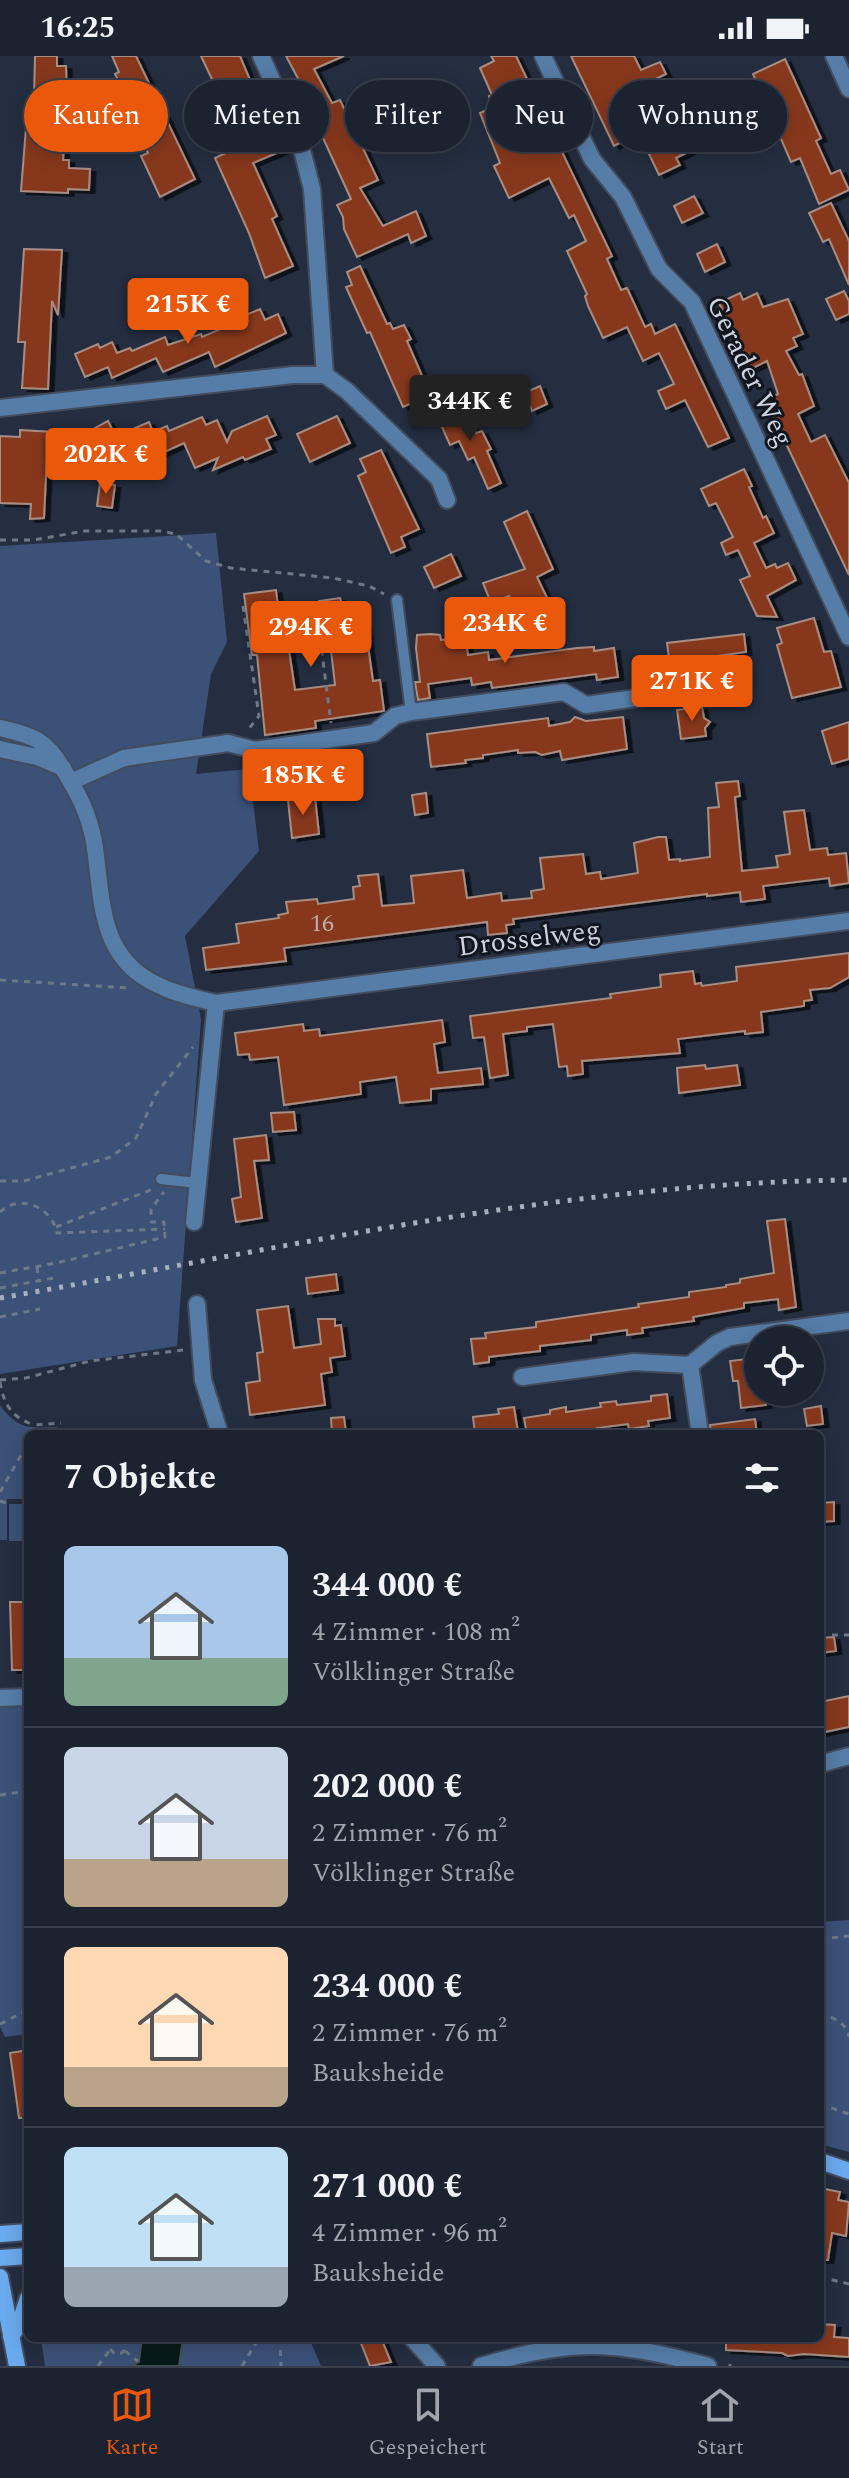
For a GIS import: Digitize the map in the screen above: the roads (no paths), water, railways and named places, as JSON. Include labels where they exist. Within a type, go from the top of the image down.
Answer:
[{"type":"main road","points":[[824,2162],[849,2171]]},
{"type":"main road","points":[[0,2234],[24,2232]]},
{"type":"main road","points":[[0,2258],[24,2256]]},
{"type":"main road","points":[[0,2277],[6,2332],[17,2366]]},
{"type":"main road","points":[[6,2332],[19,2325],[24,2310]]},
{"type":"street","points":[[261,56],[300,142],[312,189],[325,375]]},
{"type":"street","name":"Gerader Weg","points":[[543,56],[592,159],[623,197],[659,269],[692,302],[849,637]]},
{"type":"street","points":[[834,56],[849,89]]},
{"type":"street","points":[[0,408],[293,375],[325,375],[347,391],[439,479],[447,500]]},
{"type":"street","points":[[0,749],[37,757],[68,774],[124,758],[228,743],[255,750],[374,733],[395,716],[411,712],[564,692],[586,705],[728,685]]},
{"type":"street","name":"Drosselweg","points":[[0,728],[27,735],[48,747],[60,759],[68,774],[86,809],[94,842],[98,890],[107,928],[118,951],[139,974],[168,991],[216,1003],[849,921]]},
{"type":"street","points":[[194,1222],[216,1003]]},
{"type":"street","points":[[197,1304],[203,1383],[219,1430]]},
{"type":"street","points":[[522,1377],[634,1362],[690,1365],[717,1343],[730,1337],[849,1321]]},
{"type":"street","points":[[690,1365],[699,1430]]},
{"type":"street","points":[[0,1698],[24,1697]]},
{"type":"street","points":[[824,1763],[849,1756]]},
{"type":"street","points":[[416,2342],[437,2366]]},
{"type":"street","points":[[481,2366],[534,2350],[580,2344],[644,2350],[708,2366]]},
{"type":"lane","points":[[397,600],[411,712]]},
{"type":"lane","points":[[161,1179],[197,1183]]},
{"type":"railway","points":[[0,1298],[316,1240],[528,1206],[742,1184],[849,1180]]}]
